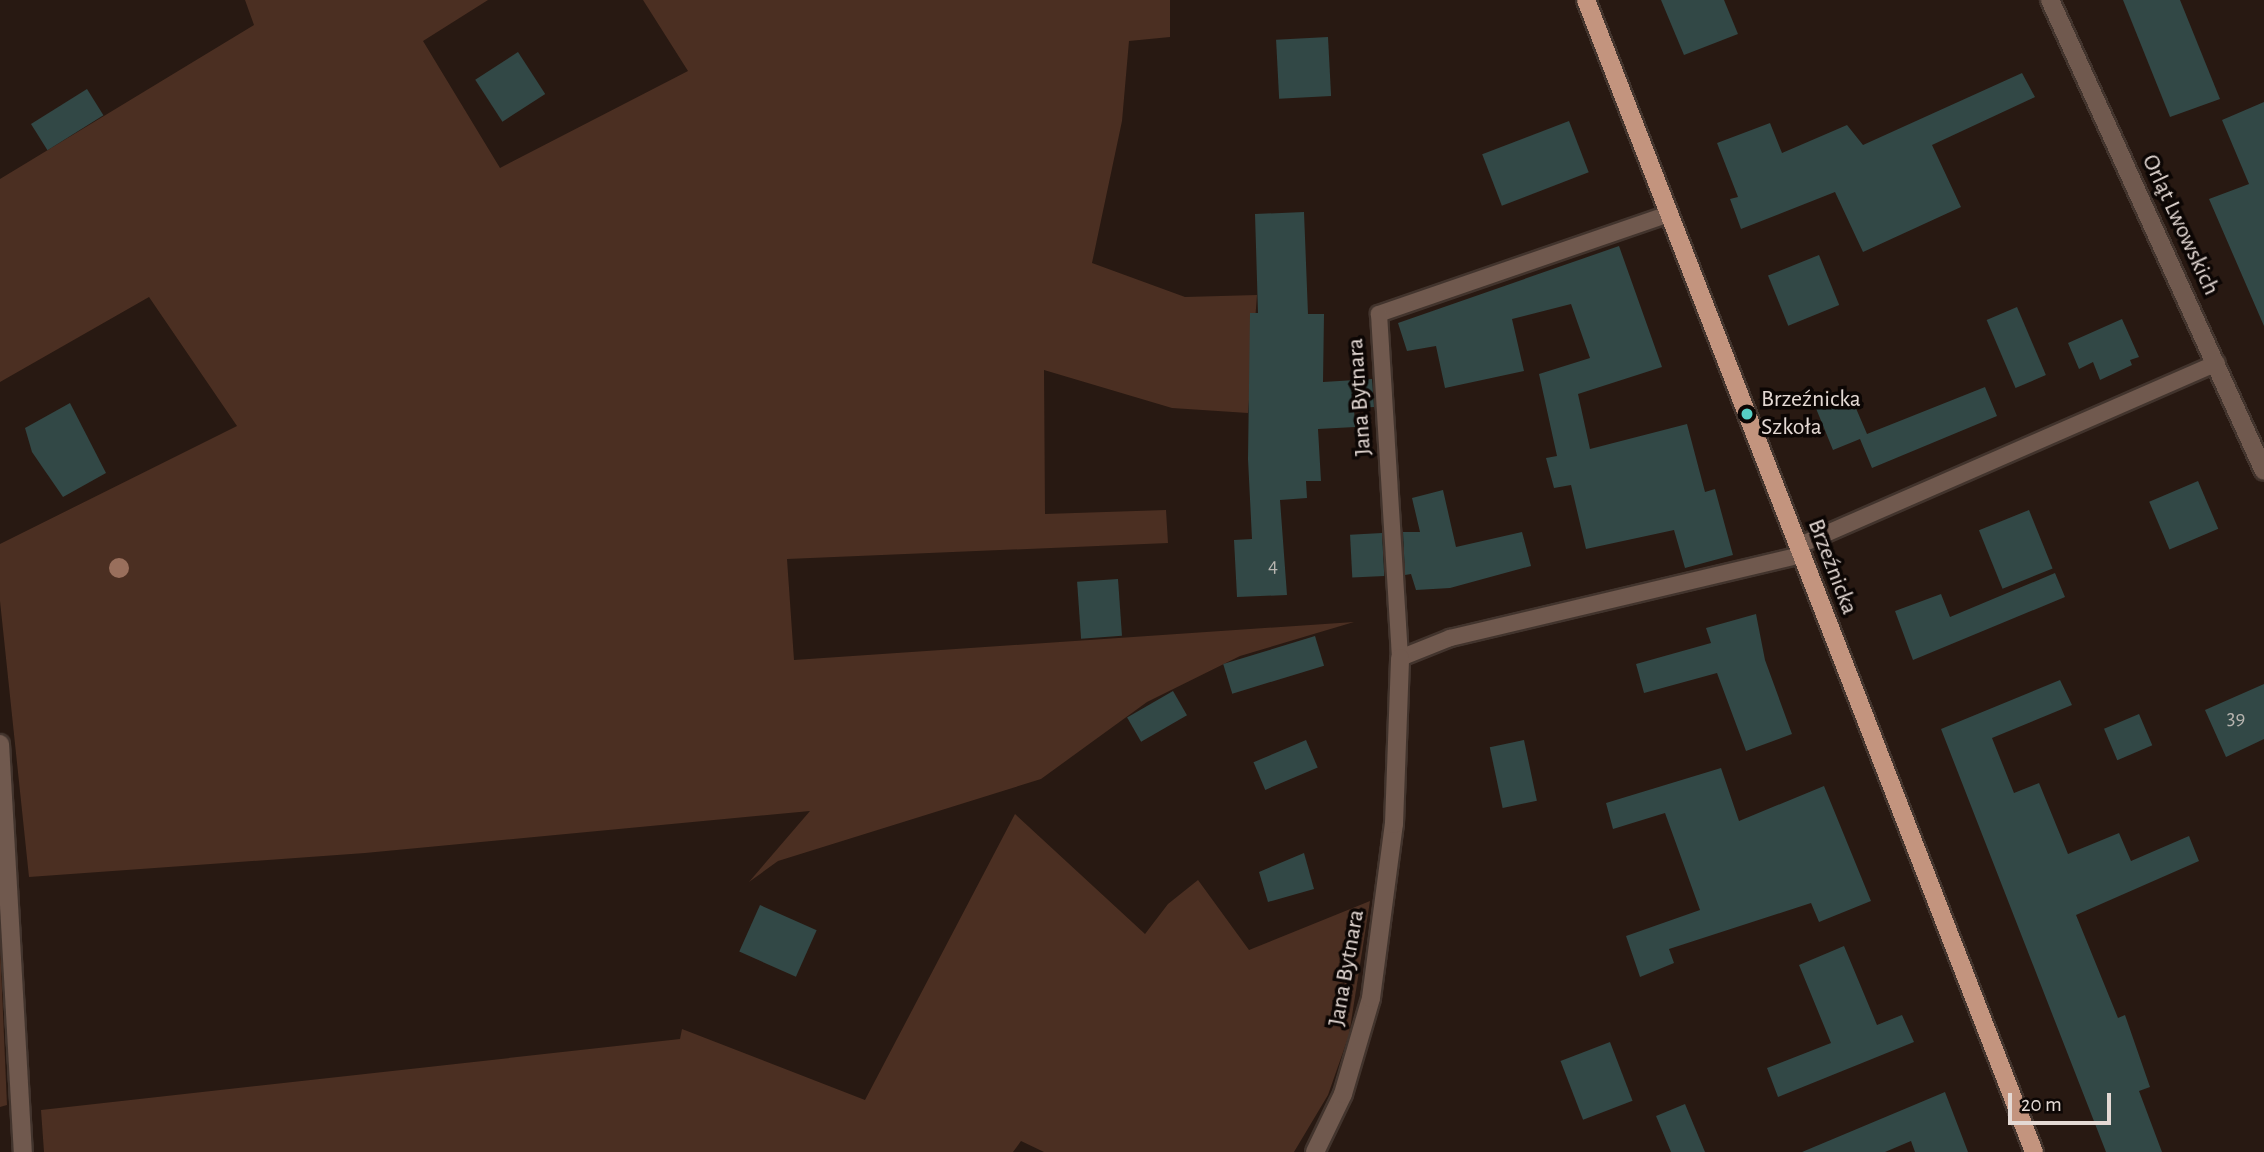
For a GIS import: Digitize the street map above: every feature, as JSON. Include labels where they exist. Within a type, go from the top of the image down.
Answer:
[{"type":"main road","name":"Brzeźnicka","points":[[1586,0],[2034,1152]]},
{"type":"street","name":"Orląt Lwowskich","points":[[2050,0],[2264,471]]},
{"type":"street","name":"Jana Bytnara","points":[[1315,1152],[1343,1094],[1371,998],[1394,824],[1401,658]]},
{"type":"street","points":[[0,744],[23,1152]]},
{"type":"lane","name":"Jana Bytnara","points":[[1401,658],[1379,314],[1670,214]]},
{"type":"lane","points":[[1401,658],[1450,638],[1799,550],[2217,363]]},
{"type":"shaded area","points":[[245,0],[488,0],[423,41],[500,168],[688,71],[643,0],[1170,0],[1170,37],[1129,41],[1122,121],[1092,263],[1185,297],[1257,295],[1248,413],[1172,408],[1044,370],[1045,514],[1166,510],[1168,543],[787,559],[794,660],[1354,622],[1240,656],[1147,702],[1041,779],[778,861],[749,882],[810,811],[365,853],[29,877],[0,601],[0,544],[237,426],[149,297],[0,382],[0,179],[254,25]]},
{"type":"shaded area","points":[[1015,814],[1145,934],[1168,904],[1198,880],[1249,950],[1370,901],[1349,1035],[1328,1095],[1294,1152],[1044,1152],[1021,1141],[1013,1152],[44,1152],[41,1110],[680,1039],[682,1029],[865,1100]]},
{"type":"shaded area","points":[[0,944],[7,1105],[0,1107]]},
{"type":"building","points":[[1661,0],[1724,0],[1738,34],[1684,55]]},
{"type":"building","points":[[2123,0],[2180,0],[2220,99],[2170,117]]},
{"type":"building","points":[[1328,37],[1331,96],[1279,99],[1276,40]]},
{"type":"building","points":[[518,52],[545,94],[502,122],[475,80]]},
{"type":"building","points":[[2022,73],[2035,97],[1932,145],[1961,207],[1863,252],[1835,192],[1741,229],[1730,199],[1738,197],[1717,143],[1770,123],[1782,153],[1847,125],[1863,145]]},
{"type":"building","points":[[87,89],[103,115],[47,150],[31,124]]},
{"type":"building","points":[[2264,102],[2264,326],[2209,199],[2249,184],[2222,120]]},
{"type":"building","points":[[1569,121],[1589,172],[1502,206],[1482,154]]},
{"type":"building","points":[[1304,212],[1308,314],[1324,314],[1323,382],[1372,379],[1374,407],[1354,408],[1355,427],[1318,429],[1321,481],[1306,481],[1307,498],[1280,500],[1287,595],[1237,597],[1234,540],[1252,539],[1248,459],[1250,313],[1258,313],[1255,214]]},
{"type":"building","points":[[1619,246],[1662,367],[1578,394],[1590,449],[1687,424],[1705,492],[1715,489],[1733,555],[1685,568],[1674,530],[1586,549],[1571,485],[1554,488],[1546,458],[1557,456],[1539,374],[1590,358],[1571,304],[1512,319],[1524,371],[1445,388],[1436,346],[1407,351],[1398,323]]},
{"type":"building","points":[[1819,255],[1839,305],[1788,326],[1768,276]]},
{"type":"building","points":[[2017,307],[2046,375],[2016,388],[1987,320]]},
{"type":"building","points":[[2122,319],[2139,357],[2130,360],[2132,365],[2100,380],[2093,362],[2079,369],[2068,343]]},
{"type":"building","points":[[1985,387],[1997,416],[1872,468],[1860,439],[1833,450],[1815,406],[1849,392],[1867,434]]},
{"type":"building","points":[[70,403],[106,473],[63,497],[32,452],[25,428]]},
{"type":"building","points":[[2198,481],[2218,529],[2170,550],[2149,502]]},
{"type":"building","points":[[1443,490],[1456,547],[1522,532],[1531,566],[1450,588],[1416,590],[1411,574],[1405,575],[1403,532],[1420,532],[1412,498]]},
{"type":"building","points":[[2029,510],[2053,568],[2003,589],[1979,530]]},
{"type":"building","points":[[1382,533],[1384,576],[1352,578],[1350,535]]},
{"type":"building","points":[[2055,573],[2065,597],[1913,660],[1895,611],[1941,594],[1950,617]]},
{"type":"building","points":[[1118,579],[1122,636],[1081,639],[1077,582]]},
{"type":"building","points":[[1756,614],[1765,660],[1792,734],[1746,751],[1717,673],[1644,693],[1636,664],[1711,643],[1706,628]]},
{"type":"building","points":[[1315,636],[1324,666],[1232,694],[1223,664]]},
{"type":"building","points":[[2060,680],[2072,705],[1992,738],[2014,793],[2039,783],[2068,854],[2119,833],[2131,861],[2189,836],[2199,861],[2076,915],[2118,1018],[2125,1015],[2150,1087],[2139,1091],[2162,1152],[2106,1152],[1941,729]]},
{"type":"building","points":[[2264,684],[2264,739],[2226,757],[2205,710]]},
{"type":"building","points":[[1173,691],[1187,715],[1141,742],[1127,718]]},
{"type":"building","points":[[2139,714],[2152,745],[2117,760],[2104,729]]},
{"type":"building","points":[[1306,740],[1318,768],[1265,790],[1254,762]]},
{"type":"building","points":[[1524,740],[1537,801],[1503,808],[1490,747]]},
{"type":"building","points":[[1721,768],[1739,821],[1824,786],[1871,901],[1819,922],[1811,903],[1669,949],[1674,963],[1640,977],[1626,936],[1700,910],[1665,813],[1613,829],[1606,803]]},
{"type":"building","points":[[1304,853],[1314,889],[1268,902],[1259,872]]},
{"type":"building","points":[[760,905],[817,930],[796,977],[739,952]]},
{"type":"building","points":[[1844,946],[1877,1025],[1902,1015],[1914,1042],[1778,1097],[1767,1068],[1831,1043],[1799,965]]},
{"type":"building","points":[[1610,1042],[1633,1101],[1583,1120],[1561,1061]]},
{"type":"building","points":[[1945,1092],[1968,1152],[1915,1152],[1911,1141],[1885,1152],[1802,1152]]},
{"type":"building","points":[[1685,1104],[1705,1152],[1671,1152],[1656,1116]]},
{"type":"place","name":"Brzeźnicka Szkoła","points":[[1747,414]]}]
